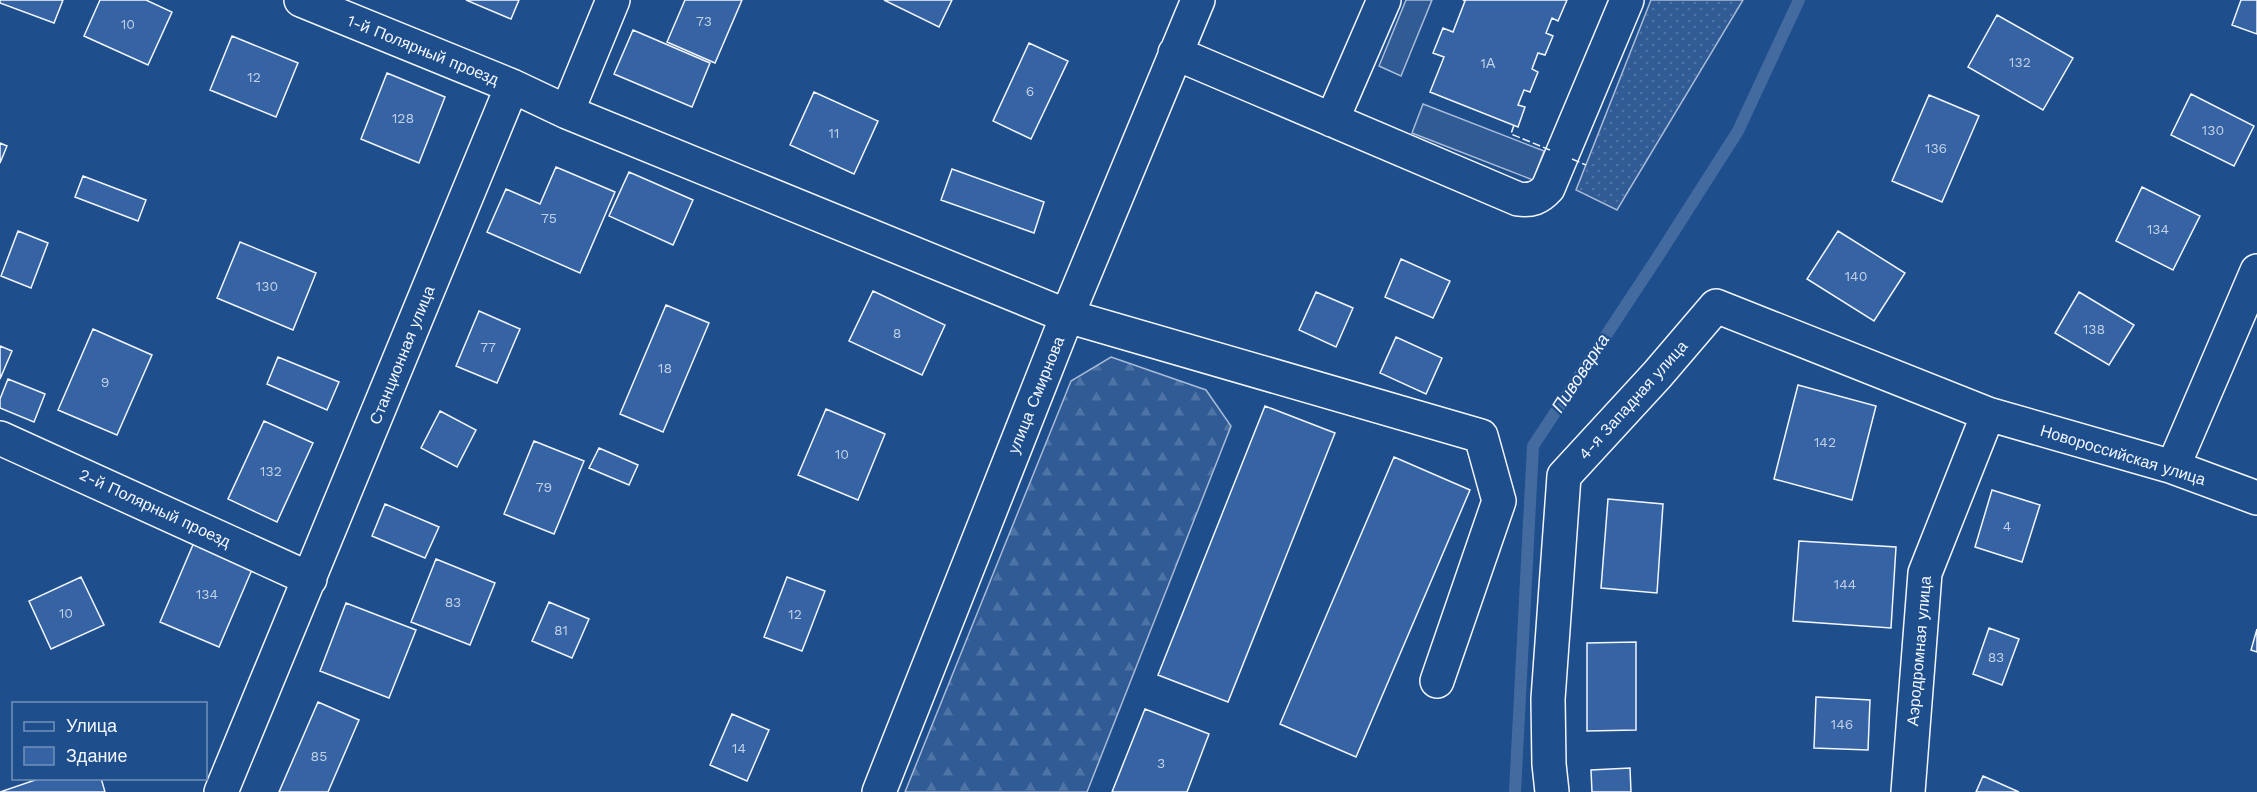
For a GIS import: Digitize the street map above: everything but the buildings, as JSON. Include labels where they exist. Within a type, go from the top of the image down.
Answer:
[{"type":"street","name":"1-й Полярный проезд","points":[[301,0],[512,86]]},
{"type":"street","points":[[567,112],[613,0]]},
{"type":"street","name":"улица Смирнова","points":[[879,792],[1068,316],[1198,0]]},
{"type":"street","points":[[1332,120],[1384,0]]},
{"type":"street","points":[[1175,53],[1518,200],[1534,199],[1548,188],[1627,0]]},
{"type":"street","points":[[512,86],[567,112],[1068,316],[1481,436],[1499,501],[1437,681]]},
{"type":"street","name":"Станционная улица","points":[[221,792],[512,86]]},
{"type":"street","points":[[2173,467],[2257,271]]},
{"type":"street","name":"4-я Западная улица","points":[[1552,792],[1548,699],[1564,476],[1657,375],[1716,306],[1988,414]]},
{"type":"street","name":"Новороссийская улица","points":[[1988,414],[2173,467],[2257,498]]},
{"type":"street","name":"Аэродромная улица","points":[[1908,792],[1925,573],[1988,414]]},
{"type":"street","name":"2-й Полярный проезд","points":[[0,438],[310,579]]},
{"type":"green space","points":[[1651,0],[1743,0],[1617,210],[1576,190]]},
{"type":"green space","points":[[1111,357],[1206,390],[1231,426],[1087,792],[905,792],[1071,381]]},
{"type":"shaded area","points":[[1406,0],[1432,0],[1401,76],[1379,66]]},
{"type":"shaded area","points":[[1423,104],[1544,151],[1533,180],[1412,133]]},
{"type":"waterway","name":"Пивоварка","points":[[1515,792],[1533,446],[1738,131],[1799,0]]},
{"type":"fence","points":[[1514,125],[1511,134],[1550,150]]},
{"type":"fence","points":[[1572,159],[1586,165]]}]
